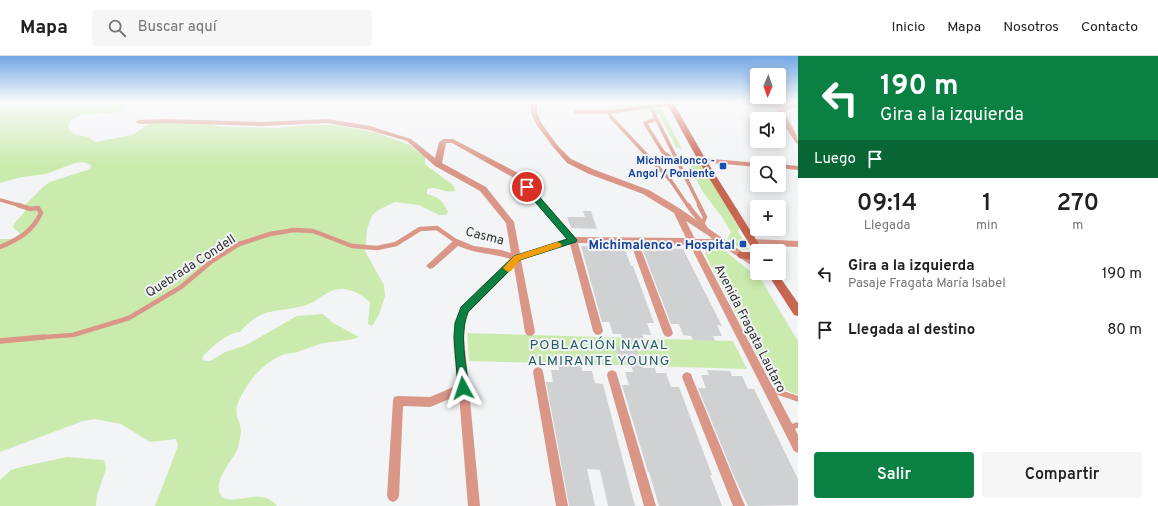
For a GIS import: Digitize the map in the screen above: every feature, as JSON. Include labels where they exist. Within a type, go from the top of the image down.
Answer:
[{"type":"main road","points":[[681,123],[702,160],[753,242]]},
{"type":"main road","points":[[742,256],[750,256]]},
{"type":"main road","points":[[777,280],[798,312]]},
{"type":"street","points":[[229,123],[283,123]]},
{"type":"street","points":[[344,123],[397,135],[409,140],[438,164],[482,189],[510,222],[530,332]]},
{"type":"street","points":[[539,123],[556,147],[570,161],[592,172],[646,192],[675,209],[750,261]]},
{"type":"street","points":[[786,123],[798,142]]},
{"type":"street","points":[[438,164],[441,143],[448,140],[458,142],[518,176],[573,240],[598,331]]},
{"type":"street","points":[[702,160],[750,163]]},
{"type":"street","points":[[786,167],[798,168]]},
{"type":"street","name":"Avenida Fragata Lautaro","points":[[675,209],[767,388],[793,427],[798,447]]},
{"type":"street","name":"Avenida Fragata Lautaro","points":[[474,506],[459,337],[460,323],[465,310],[517,258],[573,240],[722,242]]},
{"type":"street","points":[[634,241],[668,332]]},
{"type":"street","name":"Casma","points":[[430,266],[457,242],[473,248],[501,253],[517,258]]},
{"type":"street","points":[[753,242],[798,244]]},
{"type":"street","points":[[538,372],[562,506]]},
{"type":"street","points":[[612,375],[650,506]]},
{"type":"street","points":[[687,377],[740,506]]},
{"type":"street","points":[[393,496],[398,401],[430,402],[463,388]]},
{"type":"lane","points":[[617,123],[671,181],[695,216],[703,222],[707,231]]},
{"type":"lane","points":[[645,123],[666,156],[672,162],[679,164]]},
{"type":"lane","points":[[658,123],[705,217],[703,222]]},
{"type":"lane","points":[[0,200],[30,209],[38,208],[41,213],[35,227],[23,238],[0,247]]},
{"type":"lane","name":"Quebrada Condell","points":[[0,342],[73,336],[129,318],[181,286],[212,261],[239,244],[270,234],[294,230],[313,231],[352,246],[377,248],[396,244],[420,229],[437,228],[457,242]]},
{"type":"lane","points":[[767,388],[798,399]]},
{"type":"green space","points":[[0,123],[70,123],[68,128],[73,133],[88,137],[96,142],[132,135],[150,123],[199,123],[225,127],[278,128],[308,125],[337,125],[377,133],[410,145],[425,157],[425,164],[454,186],[455,191],[451,192],[434,188],[427,189],[427,194],[438,198],[442,202],[448,212],[446,215],[439,215],[419,205],[395,202],[378,210],[372,216],[367,229],[365,251],[384,285],[385,296],[379,315],[372,326],[368,324],[370,302],[352,291],[336,289],[309,304],[265,313],[257,317],[248,323],[240,332],[225,338],[204,355],[202,359],[205,361],[210,361],[225,352],[246,345],[297,316],[323,314],[333,323],[359,337],[350,340],[320,344],[298,352],[277,357],[263,367],[241,395],[236,411],[241,428],[239,444],[220,479],[219,491],[222,497],[228,499],[264,497],[271,500],[277,506],[155,506],[178,446],[176,439],[150,442],[121,424],[95,419],[83,421],[0,452],[0,239],[17,239],[20,233],[13,228],[14,225],[25,211],[25,205],[43,187],[50,182],[90,169],[91,165],[83,162],[75,163],[46,174],[22,177],[0,183]]},
{"type":"green space","points":[[664,123],[669,123],[682,149],[676,147]]},
{"type":"green space","points":[[687,158],[693,158],[702,164],[739,228],[738,232],[749,249],[742,250],[727,239],[731,232],[722,217],[702,191]]},
{"type":"green space","points":[[711,247],[724,250],[750,271],[750,280],[762,281],[798,341],[798,395],[775,386],[771,382],[706,256],[705,250]]},
{"type":"green space","points":[[467,333],[733,341],[747,369],[469,361]]},
{"type":"green space","points":[[67,457],[104,460],[106,469],[97,495],[96,506],[0,506],[0,480],[11,470]]},
{"type":"building","points":[[583,211],[591,211],[597,229],[571,228],[567,217],[585,217]]},
{"type":"building","points":[[581,246],[624,247],[631,266],[633,266],[654,323],[647,323],[651,335],[642,334],[644,339],[633,339],[643,368],[655,368],[656,373],[666,373],[671,387],[679,387],[722,506],[659,506],[622,385],[629,385],[625,372],[633,372],[629,357],[619,357],[616,347],[625,347],[621,334],[613,334],[609,322],[602,322]]},
{"type":"building","points":[[642,248],[683,249],[722,326],[717,325],[722,336],[713,336],[715,341],[693,340],[691,336],[683,335],[679,324],[671,324]]},
{"type":"building","points":[[558,365],[581,366],[582,371],[592,371],[595,383],[603,384],[635,506],[608,506],[600,470],[587,469],[595,506],[569,506],[546,382],[553,382],[551,370],[559,370]]},
{"type":"building","points":[[707,370],[730,371],[732,376],[742,376],[748,389],[754,389],[798,479],[798,505],[748,506],[698,388],[706,388],[701,375],[709,375]]},
{"type":"slow traffic","points":[[508,268],[517,258],[557,245]]},
{"type":"place","name":"Michimalonco - Angol / Poniente","points":[[723,166]]},
{"type":"place","name":"Michimalenco - Hospital","points":[[743,244]]},
{"type":"district","name":"POBLACIÓN NAVAL ALMIRANTE YOUNG","points":[[599,352]]},
{"type":"route","points":[[463,388],[459,337],[460,323],[465,310],[517,258],[573,240],[527,187]]}]
